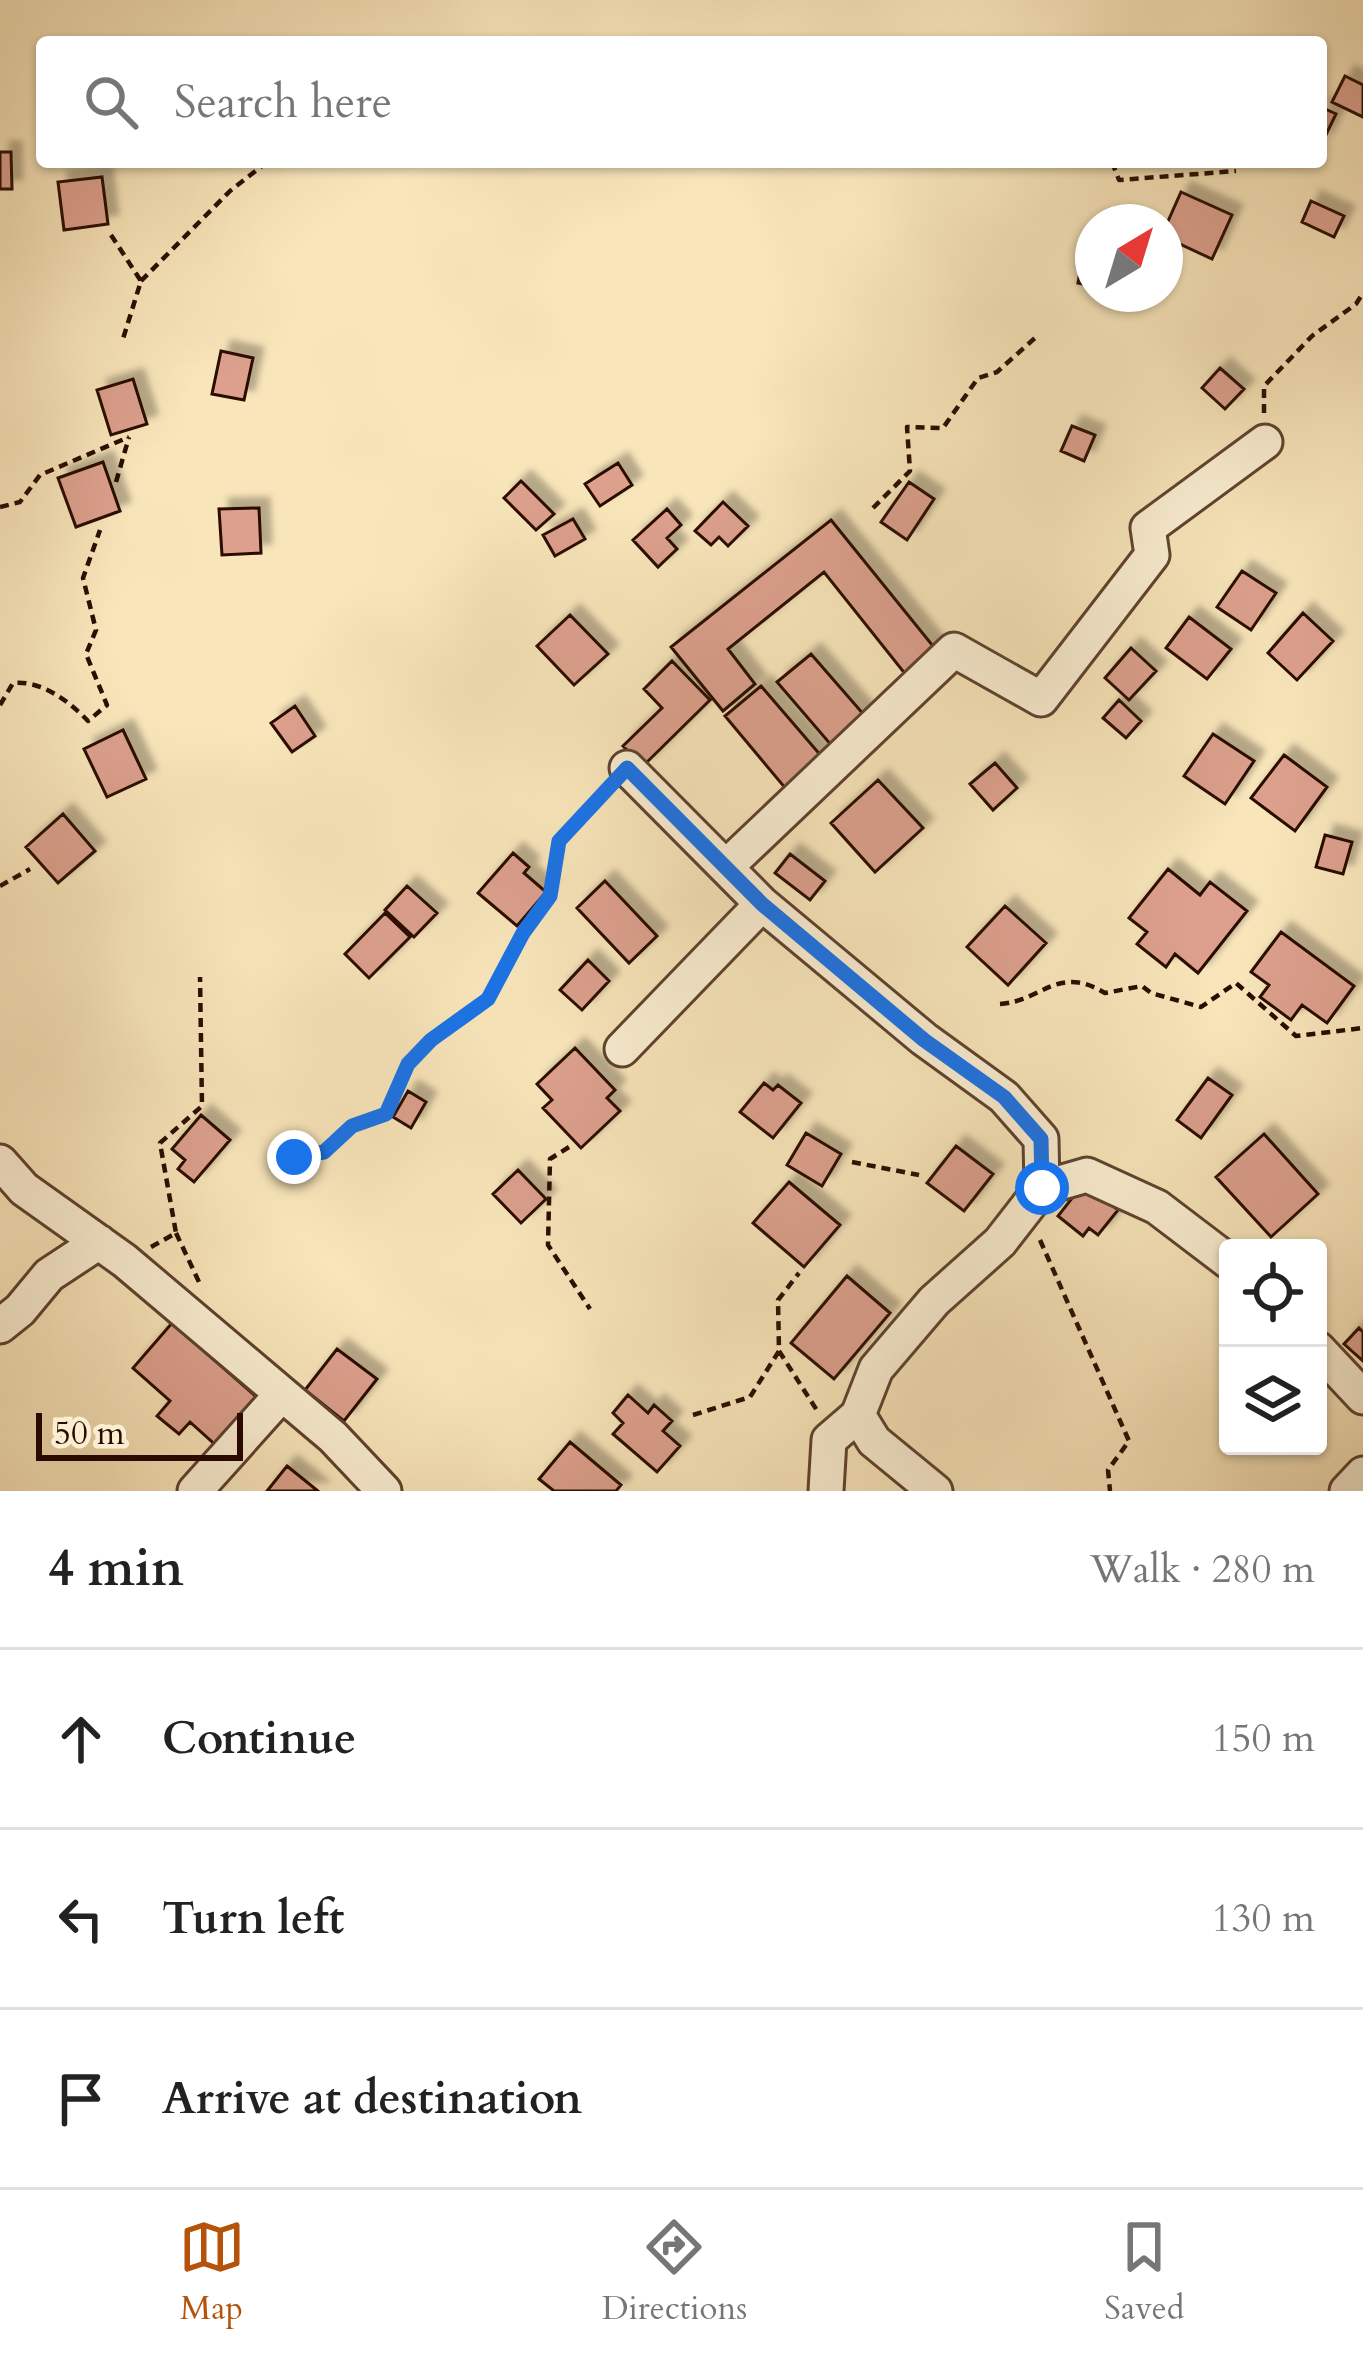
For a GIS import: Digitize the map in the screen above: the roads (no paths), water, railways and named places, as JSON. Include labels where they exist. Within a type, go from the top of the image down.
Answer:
[{"type":"street","points":[[726,867],[954,650],[1041,699],[1152,555],[1148,528],[1265,442]]},
{"type":"street","points":[[627,768],[762,904],[924,1040],[1004,1097],[1041,1139],[1042,1188]]},
{"type":"street","points":[[622,1049],[762,904]]},
{"type":"street","points":[[0,1162],[24,1189],[112,1252],[333,1437],[384,1491]]},
{"type":"street","points":[[826,1491],[829,1439],[858,1415],[875,1369],[934,1301],[1000,1242],[1042,1188],[1088,1175],[1157,1207],[1219,1252]]},
{"type":"street","points":[[0,1326],[49,1274],[112,1252]]},
{"type":"street","points":[[1327,1358],[1363,1397]]},
{"type":"street","points":[[195,1491],[281,1394]]},
{"type":"street","points":[[858,1415],[874,1441],[935,1491]]},
{"type":"street","points":[[1347,1491],[1363,1474]]}]
